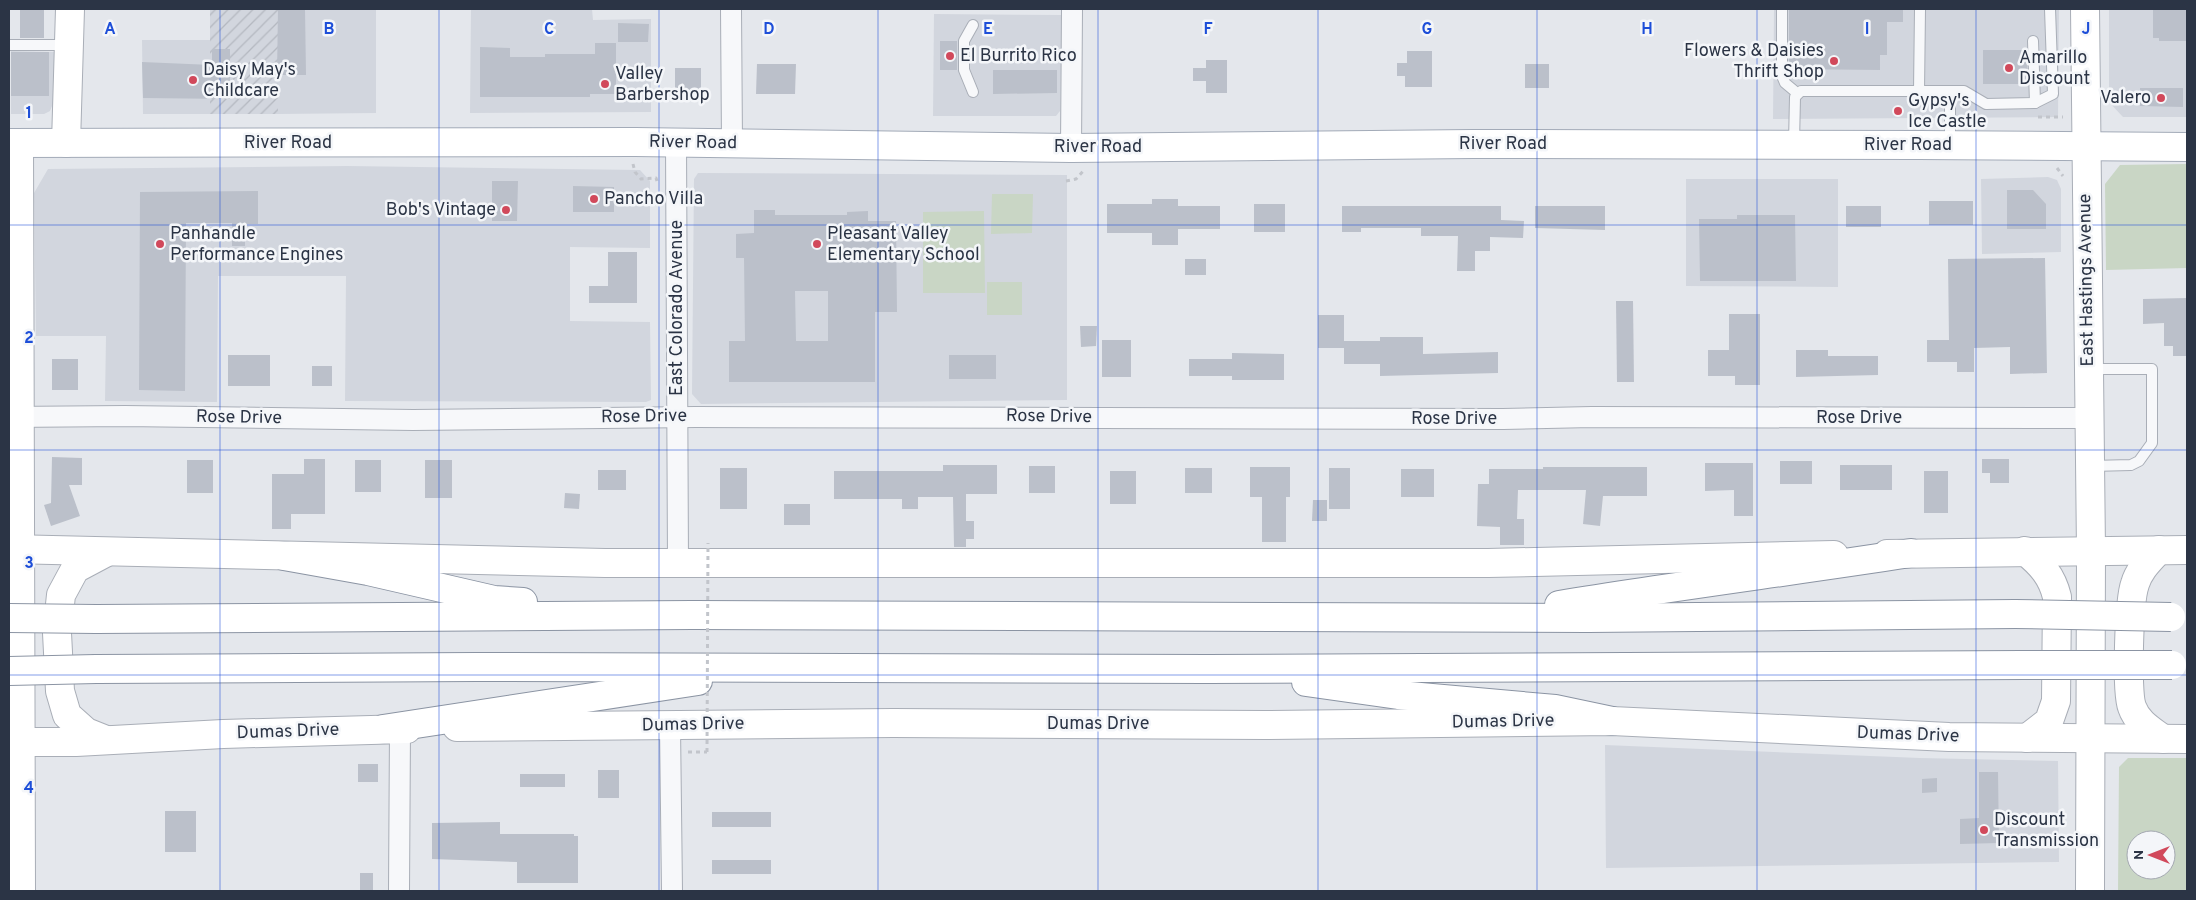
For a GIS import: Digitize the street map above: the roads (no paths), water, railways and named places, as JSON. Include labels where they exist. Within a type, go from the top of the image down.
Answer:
[{"type":"main road","points":[[66,142],[70,9]]},
{"type":"main road","name":"East Hastings Avenue","points":[[2085,9],[2085,147],[2091,551],[2090,891]]},
{"type":"main road","points":[[14,143],[15,742],[21,891]]},
{"type":"main road","name":"River Road","points":[[14,143],[732,143],[1071,148],[1473,144],[2187,147]]},
{"type":"main road","points":[[14,550],[605,564],[678,563],[708,553],[1488,563],[1911,553],[2187,550]]},
{"type":"main road","points":[[2158,550],[2140,571],[2131,598],[2129,687],[2131,705],[2137,717],[2175,739]]},
{"type":"main road","points":[[2025,551],[2046,571],[2054,584],[2057,597],[2056,701],[2049,721],[2027,738]]},
{"type":"main road","points":[[106,740],[86,732],[67,715],[60,691],[57,633],[60,595],[75,568],[108,552]]},
{"type":"main road","points":[[1479,617],[1747,575],[1795,571],[1911,553]]},
{"type":"main road","points":[[284,556],[368,571],[494,600],[692,615]]},
{"type":"main road","points":[[9,618],[692,615],[1588,618],[2014,614],[2179,617]]},
{"type":"main road","points":[[9,671],[96,669],[1208,669],[2180,664]]},
{"type":"main road","points":[[392,729],[776,668]]},
{"type":"main road","points":[[1208,669],[1398,695],[1555,709],[1612,721]]},
{"type":"main road","name":"Dumas Drive","points":[[15,742],[518,725],[670,726],[893,722],[1264,725],[1612,721],[1949,737],[2175,739]]},
{"type":"street","points":[[731,9],[732,143]]},
{"type":"street","points":[[1071,148],[1072,9]]},
{"type":"street","name":"East Colorado Avenue","points":[[676,143],[678,563]]},
{"type":"street","name":"Rose Drive","points":[[14,417],[125,416],[403,420],[677,418],[2090,418]]},
{"type":"street","points":[[670,726],[672,891]]},
{"type":"street","points":[[392,729],[400,891]]},
{"type":"lane","points":[[1782,9],[1782,76],[1785,83],[1797,93]]},
{"type":"lane","points":[[1919,91],[1920,9]]},
{"type":"lane","points":[[1794,144],[1795,97],[1801,90],[1964,90],[1986,104],[2035,103],[2053,94],[2050,9]]},
{"type":"lane","points":[[973,25],[964,37],[964,66],[973,92]]},
{"type":"lane","points":[[2033,41],[2035,103]]},
{"type":"lane","points":[[9,45],[70,45]]},
{"type":"lane","points":[[1950,91],[1950,145]]},
{"type":"lane","points":[[2089,369],[2152,369],[2152,443],[2140,460],[2131,465],[2090,466]]},
{"type":"place","name":"El Burrito Rico","points":[[950,56]]},
{"type":"place","name":"Flowers & Daisies Thrift Shop","points":[[1834,61]]},
{"type":"place","name":"Amarillo Discount","points":[[2009,68]]},
{"type":"place","name":"Daisy May's Childcare","points":[[193,80]]},
{"type":"place","name":"Valley Barbershop","points":[[605,84]]},
{"type":"place","name":"Valero","points":[[2161,98]]},
{"type":"place","name":"Gypsy's Ice Castle","points":[[1898,111]]},
{"type":"place","name":"Pancho Villa","points":[[594,199]]},
{"type":"place","name":"Bob's Vintage","points":[[506,210]]},
{"type":"place","name":"Panhandle Performance Engines","points":[[160,244]]},
{"type":"place","name":"Pleasant Valley Elementary School","points":[[817,244]]},
{"type":"place","name":"Discount Transmission","points":[[1984,830]]}]
